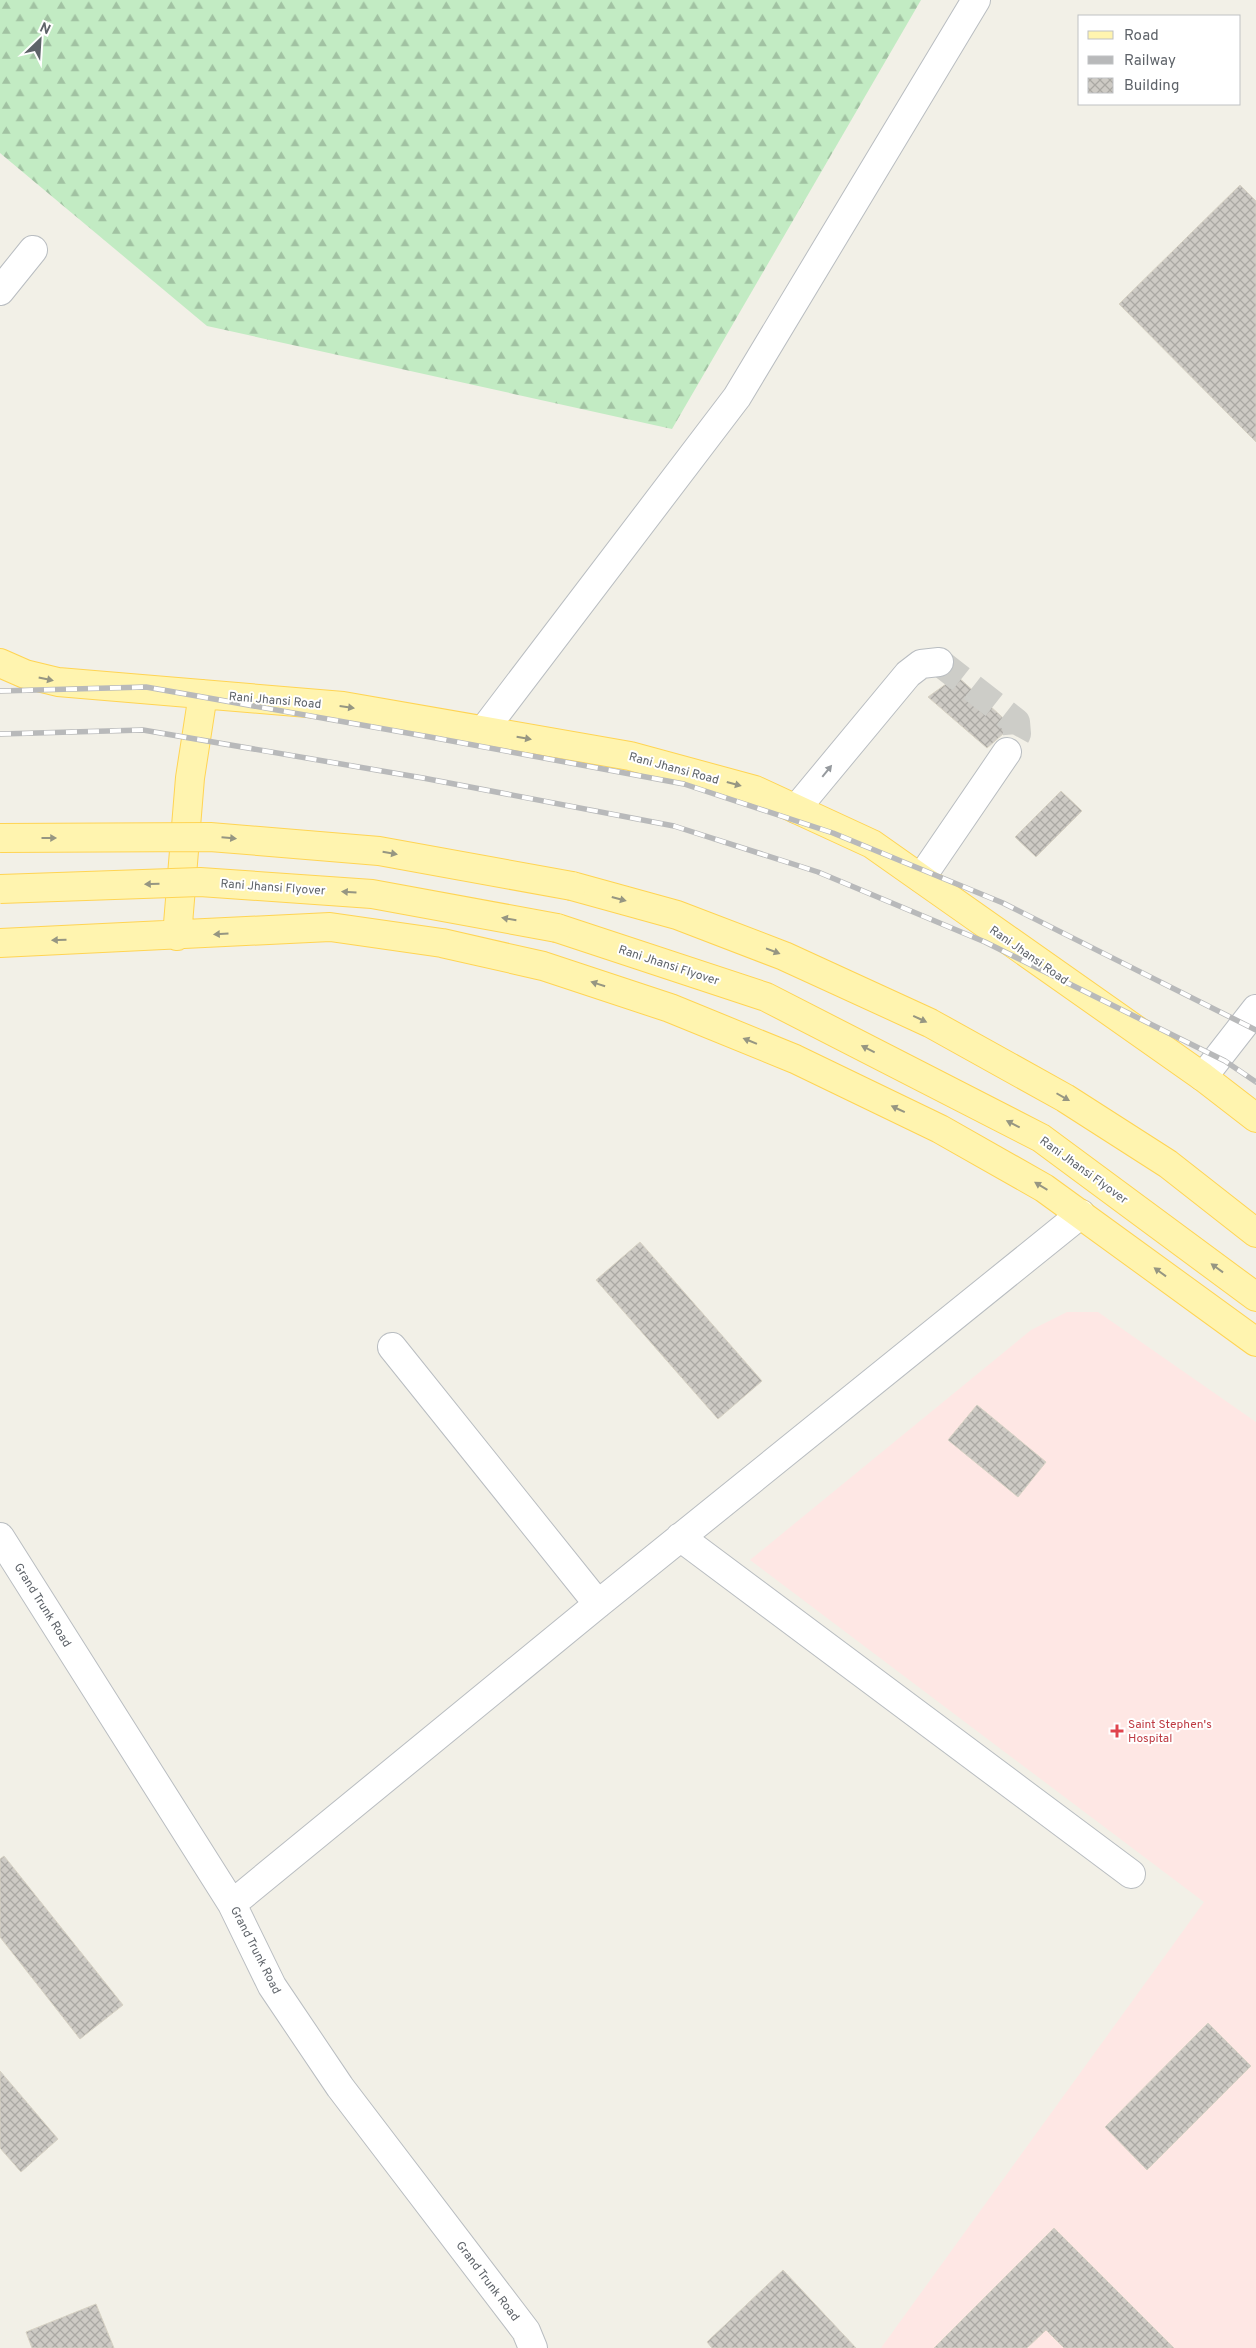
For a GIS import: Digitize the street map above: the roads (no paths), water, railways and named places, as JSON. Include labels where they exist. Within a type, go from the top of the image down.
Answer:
[{"type":"main road","name":"Rani Jhansi Road","points":[[0,663],[25,674],[58,682],[343,706],[630,756],[755,790],[872,844],[1203,1077],[1256,1118]]},
{"type":"main road","points":[[177,936],[190,778],[203,694]]},
{"type":"main road","points":[[0,838],[210,837],[379,851],[572,886],[677,915],[784,956],[930,1023],[1065,1098],[1168,1164],[1256,1233]]},
{"type":"main road","name":"Rani Jhansi Flyover","points":[[0,888],[200,882],[372,894],[557,928],[766,997],[1041,1138],[1256,1297]]},
{"type":"main road","points":[[0,943],[177,936],[330,927],[442,943],[542,966],[670,1008],[795,1059],[940,1129],[1044,1188],[1256,1342]]},
{"type":"street","points":[[483,731],[737,397],[976,0]]},
{"type":"street","points":[[0,291],[33,250]]},
{"type":"street","points":[[796,809],[908,674],[921,664],[939,662]]},
{"type":"street","points":[[920,878],[1007,752]]},
{"type":"street","points":[[1203,1077],[1256,1009]]},
{"type":"street","points":[[232,1904],[680,1537],[1080,1214]]},
{"type":"street","points":[[392,1347],[598,1604]]},
{"type":"street","name":"Grand Trunk Road","points":[[0,1537],[232,1904],[272,1986],[340,2087],[526,2332],[533,2348]]},
{"type":"street","points":[[680,1537],[1131,1874]]},
{"type":"tunnel","points":[[939,662],[1016,722],[1017,734],[1007,752]]},
{"type":"railway","points":[[0,691],[146,687],[684,784],[833,833],[1003,903],[1256,1030]]},
{"type":"railway","points":[[0,734],[143,730],[423,778],[674,826],[818,872],[985,942],[1225,1061],[1256,1082]]},
{"type":"place","name":"Saint Stephen's Hospital","points":[[1117,1731]]}]
